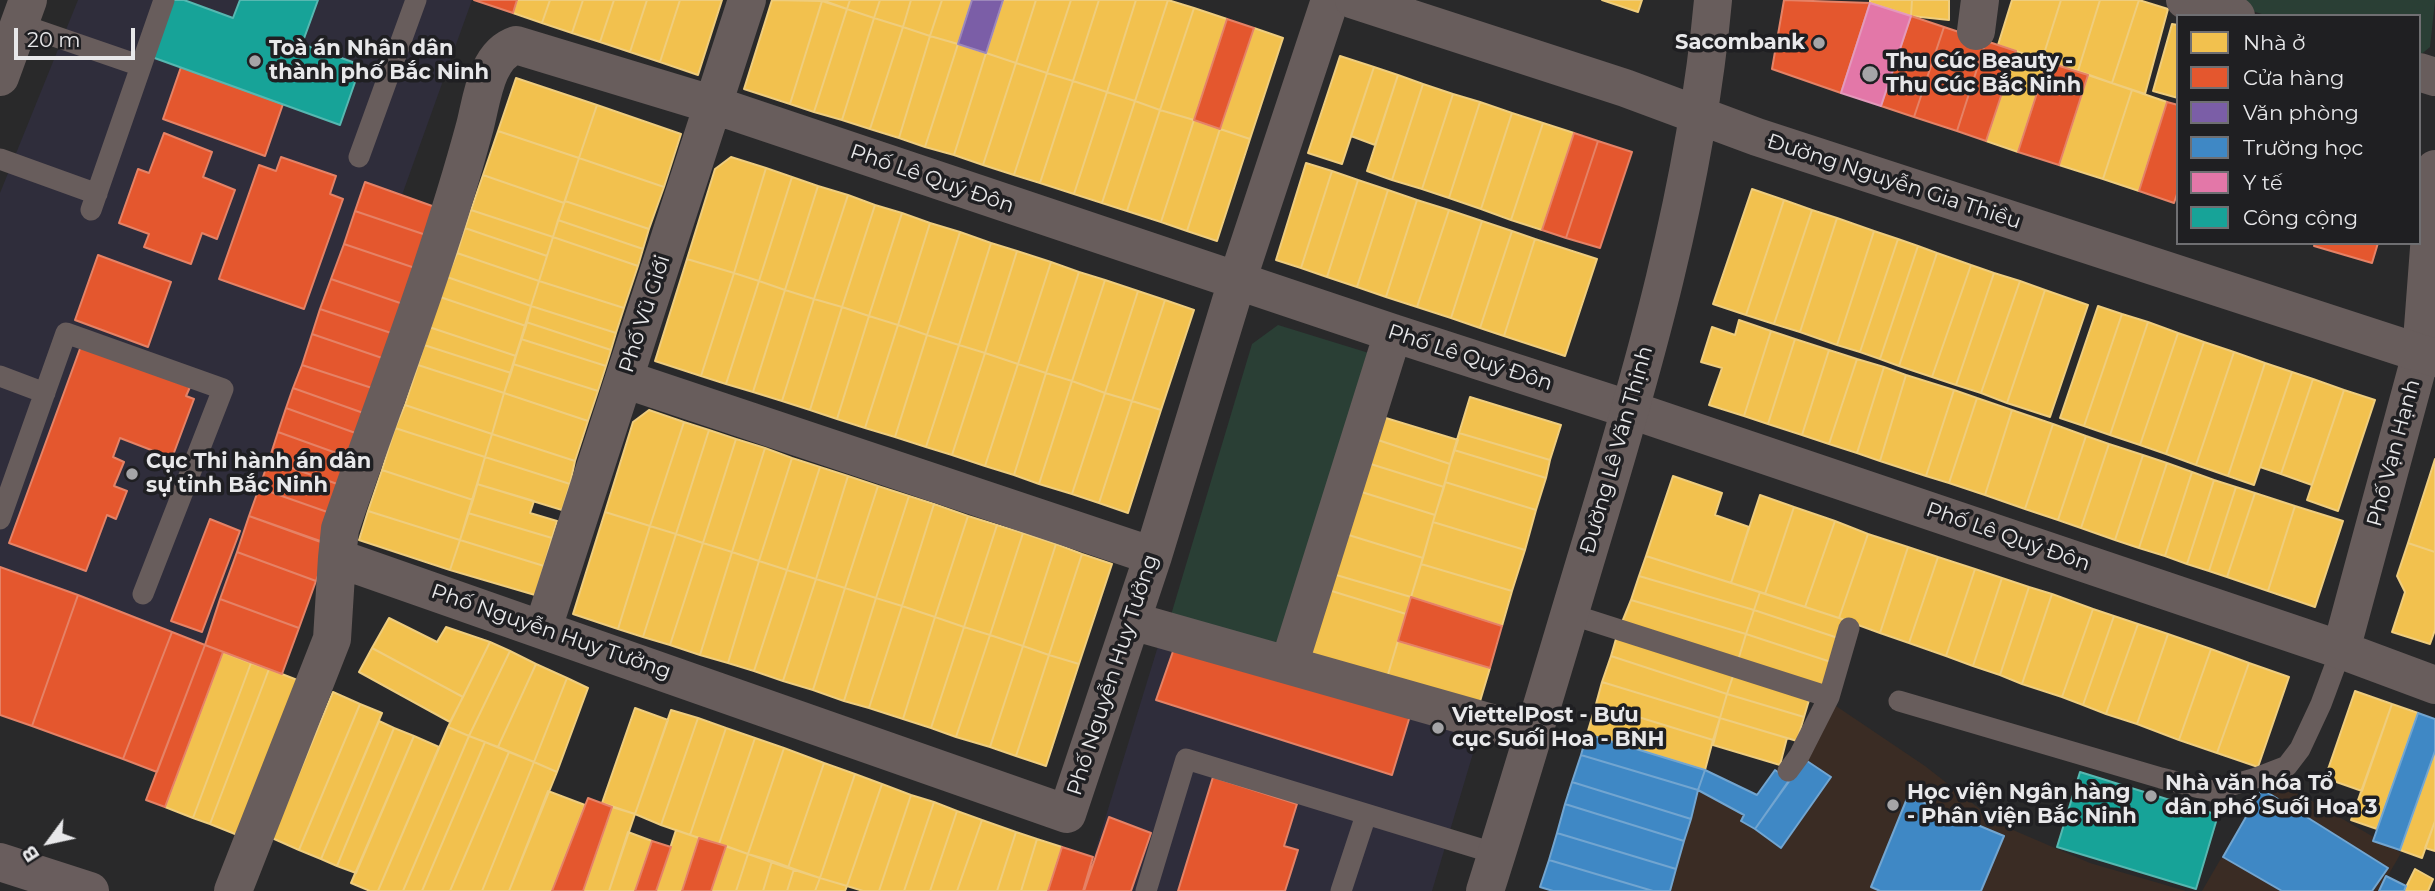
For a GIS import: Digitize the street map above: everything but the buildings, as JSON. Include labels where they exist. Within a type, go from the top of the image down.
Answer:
[{"type":"main road","points":[[0,862],[89,891]]},
{"type":"street","name":"Phố Vũ Giới","points":[[543,628],[747,0]]},
{"type":"street","name":"Phố Nguyễn Huy Tưởng","points":[[337,558],[543,628],[1067,814],[1132,621],[1237,281],[1330,0]]},
{"type":"street","name":"Đường Nguyễn Gia Thiều","points":[[1354,0],[1699,114],[1757,137],[2428,356]]},
{"type":"street","name":"Đường Lê Văn Thịnh","points":[[1485,891],[1631,410],[1688,180],[1713,0]]},
{"type":"street","points":[[2185,0],[2230,14]]},
{"type":"street","points":[[0,77],[23,12]]},
{"type":"street","name":"Phố Lê Quý Đôn","points":[[337,558],[340,529],[459,183],[491,70],[503,52],[516,45],[713,105],[1631,410],[2341,650],[2435,685]]},
{"type":"street","name":"Phố Vạn Hạnh","points":[[2341,650],[2428,356],[2435,169]]},
{"type":"street","points":[[1289,665],[1393,333]]},
{"type":"street","points":[[624,379],[1153,556]]},
{"type":"street","points":[[233,891],[332,639],[337,558]]},
{"type":"street","points":[[1132,621],[1534,735]]},
{"type":"lane","points":[[0,159],[94,202],[163,0]]},
{"type":"lane","points":[[359,157],[416,0]]},
{"type":"lane","points":[[23,12],[141,66]]},
{"type":"lane","points":[[0,519],[66,333],[223,390],[143,594]]},
{"type":"lane","points":[[0,376],[45,393]]},
{"type":"lane","points":[[1570,614],[1829,697]]},
{"type":"lane","points":[[1788,772],[1829,697],[1849,628]]},
{"type":"lane","points":[[1899,701],[2212,791],[2287,766],[2305,738],[2341,650]]},
{"type":"lane","points":[[1146,891],[1186,759],[1497,854]]},
{"type":"lane","points":[[1341,891],[1366,815]]},
{"type":"shaded area","points":[[78,0],[472,0],[402,195],[365,183],[205,645],[0,567],[0,193]]},
{"type":"shaded area","points":[[1162,633],[1482,723],[1432,891],[1083,891]]},
{"type":"shaded area","name":"Học viện Ngân hàng - Phân viện Bắc Ninh","points":[[1836,706],[1925,766],[1999,824],[2090,863],[2186,891],[1670,891],[1698,790],[1744,815],[1741,821],[1782,848],[1830,778],[1804,759]]},
{"type":"shaded area","points":[[2269,776],[2401,853],[2379,891],[2202,891]]},
{"type":"green space","points":[[2218,0],[2435,0],[2430,47],[2421,54],[2421,14],[2262,14]]},
{"type":"green space","points":[[1278,325],[1372,354],[1286,653],[1168,625],[1252,344]]},
{"type":"place","name":"Sacombank","points":[[1819,43]]},
{"type":"place","name":"Toà án Nhân dân thành phố Bắc Ninh","points":[[255,61]]},
{"type":"place","name":"Thu Cúc Beauty - Thu Cúc Bắc Ninh","points":[[1870,74]]},
{"type":"place","name":"Cục Thi hành án dân sự tỉnh Bắc Ninh","points":[[132,474]]},
{"type":"place","name":"ViettelPost - Bưu cục Suối Hoa - BNH","points":[[1438,728]]},
{"type":"place","name":"Nhà văn hóa Tổ dân phố Suối Hoa 3","points":[[2151,796]]},
{"type":"place","name":"Học viện Ngân hàng - Phân viện Bắc Ninh","points":[[1893,805]]}]
